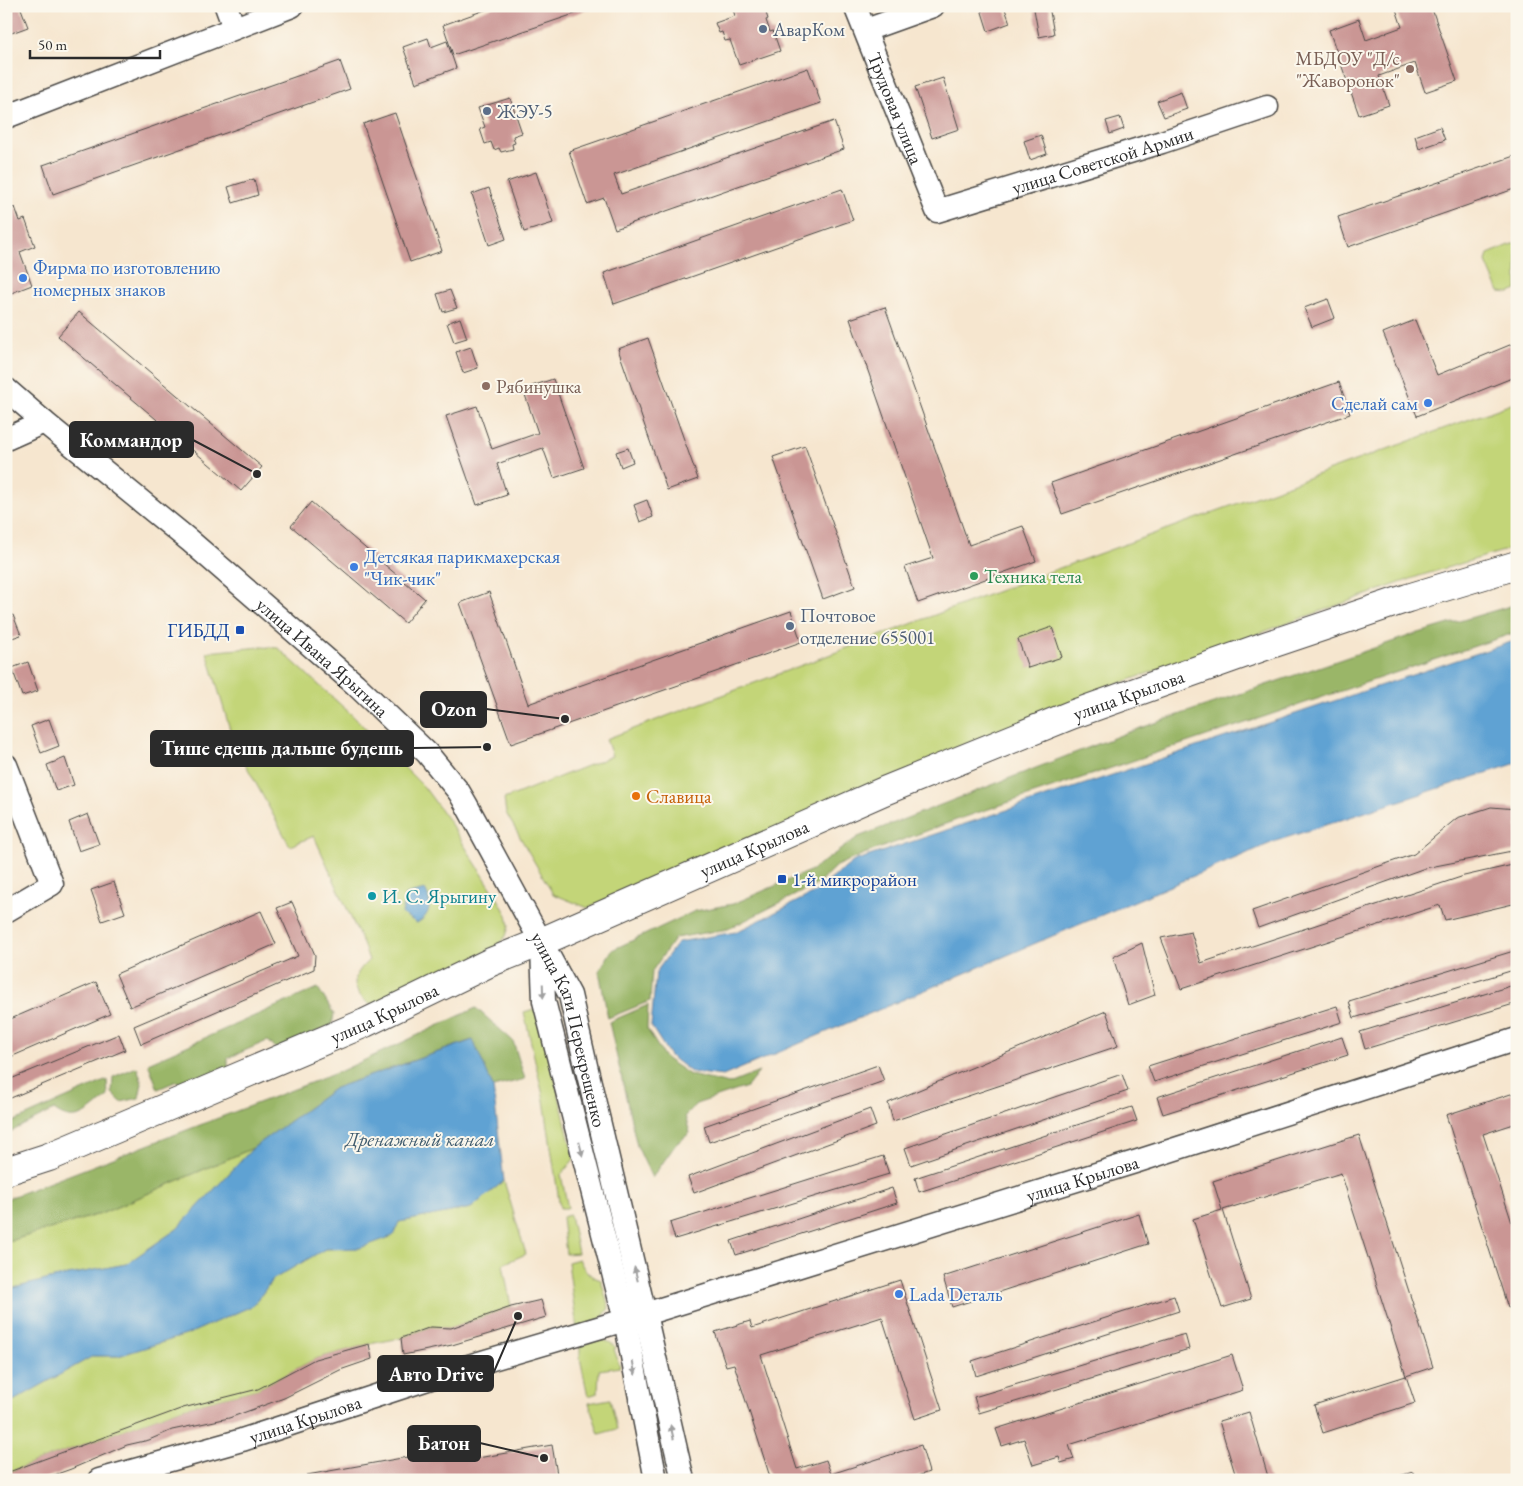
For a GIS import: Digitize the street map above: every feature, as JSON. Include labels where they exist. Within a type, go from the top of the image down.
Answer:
[{"type":"main road","name":"улица Крылова","points":[[6,1171],[49,1157],[365,1023],[490,962],[541,942],[884,791],[1071,715],[1268,645],[1408,598],[1517,565]]},
{"type":"street","points":[[226,6],[234,28]]},
{"type":"street","points":[[6,117],[292,6]]},
{"type":"street","name":"Трудовая улица","points":[[855,6],[937,211]]},
{"type":"street","points":[[866,30],[933,6]]},
{"type":"street","name":"улица Советской Армии","points":[[937,211],[1162,142],[1267,107]]},
{"type":"street","name":"улица Ивана Ярыгина","points":[[6,389],[220,567],[355,684],[427,753],[459,792],[541,942]]},
{"type":"street","points":[[6,439],[44,422]]},
{"type":"street","points":[[6,765],[52,884],[6,912]]},
{"type":"street","name":"улица Кати Перекрещенко","points":[[541,942],[544,1001],[683,1480]]},
{"type":"street","name":"улица Крылова","points":[[100,1480],[242,1440],[455,1370],[635,1317],[1138,1161],[1517,1040]]},
{"type":"street","name":"улица Кати Перекрещенко","points":[[635,1317],[656,1480]]},
{"type":"green space","points":[[1517,242],[1517,290],[1510,293],[1499,292],[1486,262],[1488,254]]},
{"type":"green space","points":[[1517,402],[1517,547],[1419,576],[1107,688],[588,908],[553,894],[506,813],[504,799],[612,756],[606,739],[1046,573]]},
{"type":"green space","points":[[1517,604],[1517,632],[959,819],[836,866],[817,884],[728,929],[675,938],[652,971],[650,1001],[608,1018],[599,971],[612,950],[695,911],[733,904],[812,870],[858,837],[1126,733],[1412,635]]},
{"type":"green space","points":[[261,647],[278,648],[352,715],[424,787],[449,821],[507,915],[509,926],[506,936],[496,947],[378,1004],[369,1004],[358,993],[355,982],[356,977],[369,960],[363,944],[314,836],[290,846],[234,743],[207,652]]},
{"type":"green space","points":[[318,988],[334,1014],[332,1025],[277,1049],[267,1041],[228,1058],[228,1070],[187,1088],[177,1081],[158,1089],[148,1063]]},
{"type":"green space","points":[[648,1005],[647,1029],[665,1058],[690,1075],[729,1084],[759,1072],[747,1087],[696,1104],[685,1116],[690,1133],[676,1144],[652,1178],[637,1146],[609,1022]]},
{"type":"green space","points":[[476,1008],[513,1041],[525,1079],[493,1087],[472,1040],[335,1088],[253,1148],[103,1213],[6,1242],[6,1199],[339,1072]]},
{"type":"green space","points":[[538,1008],[574,1159],[561,1175],[568,1208],[560,1208],[544,1100],[524,1012]]},
{"type":"green space","points":[[137,1067],[142,1083],[139,1098],[121,1102],[112,1093],[113,1077]]},
{"type":"green space","points":[[107,1080],[108,1096],[89,1112],[76,1117],[69,1117],[54,1110],[6,1134],[6,1125]]},
{"type":"green space","points":[[253,1148],[177,1229],[126,1264],[58,1277],[6,1290],[6,1242],[103,1213]]},
{"type":"green space","points":[[504,1181],[526,1254],[503,1264],[511,1307],[451,1328],[431,1327],[401,1338],[369,1344],[315,1359],[258,1389],[183,1408],[6,1473],[6,1405],[93,1356],[118,1356],[186,1335],[254,1305],[272,1280],[325,1249],[360,1248],[399,1222],[471,1208]]},
{"type":"green space","points":[[570,1215],[578,1253],[566,1254],[562,1217]]},
{"type":"green space","points":[[579,1259],[587,1272],[601,1280],[609,1308],[602,1318],[577,1329],[568,1262]]},
{"type":"green space","points":[[596,1339],[607,1341],[616,1348],[614,1349],[620,1367],[599,1370],[598,1393],[588,1396],[580,1358],[580,1346]]},
{"type":"green space","points":[[610,1399],[617,1429],[599,1434],[589,1403]]},
{"type":"water","points":[[1517,640],[1517,763],[1276,841],[723,1076],[691,1072],[670,1056],[651,1026],[656,972],[678,942],[736,932],[814,893],[854,861]]},
{"type":"water","points":[[425,890],[429,900],[429,909],[425,917],[417,923],[402,914],[405,895]]},
{"type":"water","name":"Дренажный канал","points":[[473,1040],[493,1087],[504,1181],[471,1208],[399,1222],[393,1236],[360,1248],[325,1249],[272,1280],[254,1305],[186,1335],[118,1356],[93,1356],[6,1405],[6,1290],[58,1277],[126,1264],[177,1229],[253,1148],[335,1088]]},
{"type":"building","points":[[6,6],[20,6],[28,27],[6,35]]},
{"type":"building","points":[[496,6],[595,7],[453,55],[443,25]]},
{"type":"building","points":[[732,6],[775,6],[765,10],[768,19],[766,20],[770,32],[773,31],[780,51],[739,65],[730,40],[725,41],[722,32],[719,33],[715,23],[735,16]]},
{"type":"building","points":[[990,6],[1004,6],[1010,23],[988,31],[981,9]]},
{"type":"building","points":[[1049,6],[1054,34],[1039,37],[1034,9]]},
{"type":"building","points":[[1395,6],[1431,6],[1457,81],[1425,92],[1415,63],[1379,76],[1389,105],[1359,115],[1329,30],[1359,19],[1366,40],[1402,27]]},
{"type":"building","points":[[428,38],[431,47],[447,41],[456,68],[416,83],[403,47]]},
{"type":"building","points":[[340,61],[350,89],[53,194],[43,165]]},
{"type":"building","points":[[808,68],[821,103],[614,175],[621,194],[834,121],[844,149],[615,229],[604,198],[587,204],[569,151]]},
{"type":"building","points":[[943,78],[959,129],[932,138],[915,87]]},
{"type":"building","points":[[1181,92],[1187,109],[1164,117],[1157,101]]},
{"type":"building","points":[[510,98],[522,133],[513,136],[515,143],[512,144],[513,149],[501,152],[499,148],[494,150],[491,142],[485,144],[480,129],[485,127],[478,108]]},
{"type":"building","points":[[395,113],[442,251],[410,262],[363,124]]},
{"type":"building","points":[[1120,117],[1124,129],[1110,134],[1106,121]]},
{"type":"building","points":[[1440,127],[1445,140],[1419,149],[1415,136]]},
{"type":"building","points":[[1041,135],[1047,154],[1030,160],[1024,141]]},
{"type":"building","points":[[1517,155],[1517,188],[1348,247],[1338,217]]},
{"type":"building","points":[[536,172],[553,223],[524,232],[507,182]]},
{"type":"building","points":[[254,179],[258,195],[233,203],[228,187]]},
{"type":"building","points":[[489,188],[506,239],[489,245],[472,194]]},
{"type":"building","points":[[842,189],[853,220],[614,304],[604,273]]},
{"type":"building","points":[[15,207],[20,221],[25,219],[35,246],[20,252],[32,285],[6,295],[6,210]]},
{"type":"building","points":[[450,290],[457,308],[443,312],[437,294]]},
{"type":"building","points":[[1328,299],[1335,318],[1312,327],[1304,308]]},
{"type":"building","points":[[885,307],[969,545],[1023,526],[1036,561],[918,603],[905,567],[933,558],[850,319]]},
{"type":"building","points":[[79,312],[262,467],[241,491],[58,336]]},
{"type":"building","points":[[460,318],[467,338],[454,342],[447,323]]},
{"type":"building","points":[[1415,320],[1437,375],[1517,342],[1517,376],[1417,416],[1383,333]]},
{"type":"building","points":[[648,338],[698,479],[667,490],[618,349]]},
{"type":"building","points":[[471,347],[478,368],[463,373],[456,352]]},
{"type":"building","points":[[553,379],[584,468],[554,478],[543,448],[497,464],[507,495],[477,505],[446,416],[477,406],[492,449],[538,433],[523,389]]},
{"type":"building","points":[[1339,382],[1350,414],[1062,514],[1051,483]]},
{"type":"building","points":[[805,446],[855,587],[823,599],[773,457]]},
{"type":"building","points":[[628,448],[633,462],[621,467],[616,452]]},
{"type":"building","points":[[647,500],[653,517],[640,522],[634,505]]},
{"type":"building","points":[[311,502],[425,599],[405,623],[291,526]]},
{"type":"building","points":[[489,592],[528,704],[791,611],[801,642],[511,744],[460,603]]},
{"type":"building","points":[[13,615],[21,635],[6,640],[6,617]]},
{"type":"building","points":[[1052,627],[1062,657],[1028,668],[1018,639]]},
{"type":"building","points":[[28,662],[38,691],[22,696],[12,668]]},
{"type":"building","points":[[49,719],[59,746],[41,753],[31,726]]},
{"type":"building","points":[[65,758],[74,785],[56,791],[47,765]]},
{"type":"building","points":[[1491,807],[1517,809],[1517,850],[1425,868],[1258,928],[1252,911],[1414,854],[1457,818]]},
{"type":"building","points":[[88,814],[99,844],[79,851],[69,822]]},
{"type":"building","points":[[1517,864],[1517,903],[1445,920],[1440,905],[1181,989],[1161,938],[1191,932],[1201,963],[1464,876]]},
{"type":"building","points":[[114,882],[125,913],[102,921],[91,890]]},
{"type":"building","points":[[292,902],[315,955],[314,969],[141,1044],[134,1026],[298,956],[277,908]]},
{"type":"building","points":[[261,911],[276,944],[130,1007],[116,974]]},
{"type":"building","points":[[1142,943],[1155,995],[1128,1005],[1113,957]]},
{"type":"building","points":[[1517,950],[1517,969],[1354,1018],[1349,1001]]},
{"type":"building","points":[[96,982],[110,1014],[6,1059],[6,1021]]},
{"type":"building","points":[[1517,984],[1517,1003],[1365,1049],[1360,1032]]},
{"type":"building","points":[[1337,1006],[1342,1022],[1154,1082],[1148,1066]]},
{"type":"building","points":[[1106,1011],[1118,1046],[893,1121],[888,1103]]},
{"type":"building","points":[[119,1034],[125,1050],[6,1100],[6,1081]]},
{"type":"building","points":[[1342,1037],[1348,1055],[1163,1114],[1157,1097]]},
{"type":"building","points":[[878,1065],[884,1081],[709,1142],[704,1126]]},
{"type":"building","points":[[1122,1074],[1128,1091],[911,1165],[905,1148]]},
{"type":"building","points":[[1517,1092],[1517,1123],[1483,1134],[1517,1238],[1517,1306],[1508,1308],[1446,1115]]},
{"type":"building","points":[[1132,1107],[1137,1121],[919,1192],[915,1178]]},
{"type":"building","points":[[870,1109],[876,1126],[694,1193],[688,1177]]},
{"type":"building","points":[[1359,1135],[1433,1367],[1406,1376],[1341,1173],[1223,1210],[1251,1299],[1222,1308],[1193,1219],[1222,1210],[1213,1181]]},
{"type":"building","points":[[883,1156],[889,1174],[675,1239],[670,1223]]},
{"type":"building","points":[[892,1188],[897,1203],[736,1255],[731,1241]]},
{"type":"building","points":[[1139,1214],[1148,1244],[952,1307],[943,1277]]},
{"type":"building","points":[[900,1280],[942,1410],[915,1419],[882,1317],[761,1355],[797,1469],[826,1460],[831,1474],[921,1445],[929,1472],[906,1480],[771,1480],[734,1364],[726,1366],[715,1332],[750,1321],[752,1328]]},
{"type":"building","points":[[1174,1296],[1179,1311],[976,1376],[972,1361]]},
{"type":"building","points":[[541,1300],[546,1317],[452,1345],[403,1355],[401,1338],[431,1327],[451,1328],[511,1307]]},
{"type":"building","points":[[1185,1334],[1189,1349],[979,1413],[974,1397]]},
{"type":"building","points":[[369,1344],[372,1359],[340,1370],[284,1398],[229,1418],[172,1430],[149,1440],[127,1445],[40,1480],[6,1480],[6,1473],[183,1408],[258,1389],[315,1359]]},
{"type":"building","points":[[1232,1355],[1243,1390],[1069,1445],[1074,1459],[1061,1463],[1059,1457],[1033,1465],[1024,1439],[1002,1446],[996,1429]]},
{"type":"building","points":[[1406,1376],[1415,1403],[1323,1433],[1314,1405]]},
{"type":"building","points":[[1249,1412],[1269,1480],[1237,1480],[1219,1421]]},
{"type":"building","points":[[552,1445],[558,1480],[475,1480],[475,1476],[453,1480],[307,1480],[307,1475],[469,1446],[472,1459]]},
{"type":"building","points":[[1413,1472],[1416,1480],[1389,1480],[1389,1479]]},
{"type":"place","name":"АварКом","points":[[763,29]]},
{"type":"place","name":"МБДОУ \"Д/с \"Жаворонок\"","points":[[1410,69]]},
{"type":"place","name":"ЖЭУ-5","points":[[487,111]]},
{"type":"place","name":"Фирма по изготовлению номерных знаков","points":[[23,278]]},
{"type":"place","name":"Рябинушка","points":[[486,386]]},
{"type":"place","name":"Сделай сам","points":[[1428,403]]},
{"type":"place","name":"Коммандор","points":[[257,474]]},
{"type":"place","name":"Детсякая парикмахерская \"Чик-чик\"","points":[[354,567]]},
{"type":"place","name":"Техника тела","points":[[974,576]]},
{"type":"place","name":"Почтовое отделение 655001","points":[[790,626]]},
{"type":"place","name":"ГИБДД","points":[[240,630]]},
{"type":"place","name":"Ozon","points":[[565,719]]},
{"type":"place","name":"Тише едешь дальше будешь","points":[[487,747]]},
{"type":"place","name":"Славица","points":[[636,796]]},
{"type":"place","name":"1-й микрорайон","points":[[782,879]]},
{"type":"place","name":"И. С. Ярыгину","points":[[372,896]]},
{"type":"place","name":"Lada Dеталь","points":[[899,1294]]},
{"type":"place","name":"Авто Drive","points":[[518,1316]]},
{"type":"place","name":"Батон","points":[[544,1458]]}]
